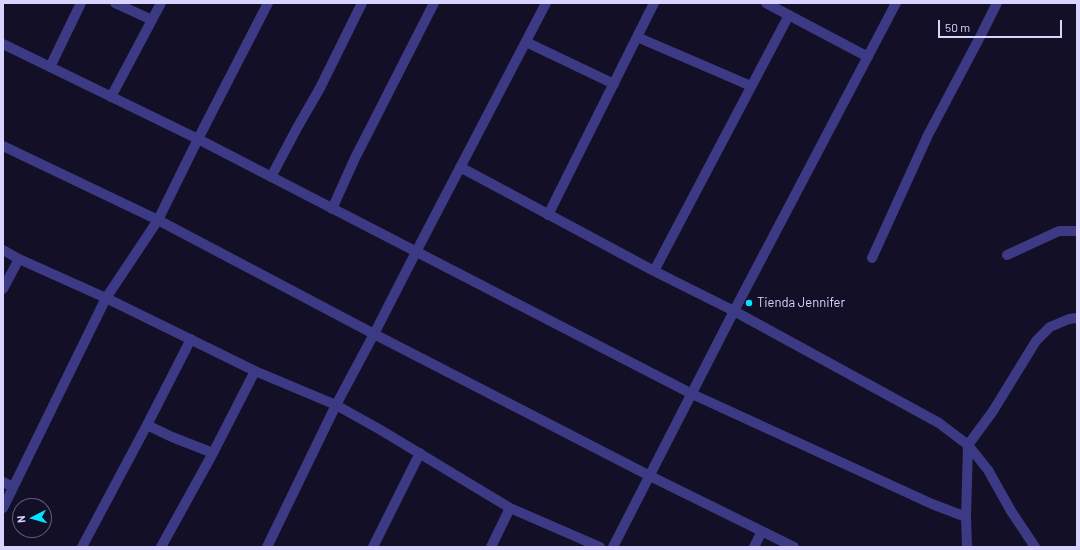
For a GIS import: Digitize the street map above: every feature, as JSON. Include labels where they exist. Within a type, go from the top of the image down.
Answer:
[{"type":"street","points":[[50,67],[82,3]]},
{"type":"street","points":[[115,3],[152,20]]},
{"type":"street","points":[[111,97],[161,3]]},
{"type":"street","points":[[3,508],[106,298],[158,220],[268,3]]},
{"type":"street","points":[[332,209],[355,158],[434,3]]},
{"type":"street","points":[[267,547],[336,405],[546,3]]},
{"type":"street","points":[[548,215],[654,3]]},
{"type":"street","points":[[766,3],[868,57]]},
{"type":"street","points":[[613,547],[734,311],[896,3]]},
{"type":"street","points":[[872,258],[928,135],[997,3]]},
{"type":"street","points":[[271,177],[296,128],[320,88],[360,4]]},
{"type":"street","points":[[654,271],[789,15]]},
{"type":"street","points":[[637,37],[751,86]]},
{"type":"street","points":[[526,42],[614,84]]},
{"type":"street","points":[[3,44],[198,139],[692,394],[932,504],[966,517]]},
{"type":"street","points":[[3,146],[158,220],[374,334],[650,476],[794,547]]},
{"type":"street","points":[[460,167],[654,271],[734,311],[939,423],[968,445],[988,470],[1011,511],[1034,547]]},
{"type":"street","points":[[1007,255],[1059,231],[1077,231]]},
{"type":"street","points":[[3,250],[106,298],[255,372],[336,405],[379,429],[510,508],[600,547]]},
{"type":"street","points":[[3,289],[19,258]]},
{"type":"street","points":[[967,547],[966,517],[968,445],[993,411],[1036,341],[1050,327],[1069,319],[1077,318]]},
{"type":"street","points":[[82,547],[147,425],[190,339]]},
{"type":"street","points":[[161,547],[213,453],[255,372]]},
{"type":"street","points":[[147,425],[172,437],[213,453]]},
{"type":"street","points":[[373,547],[420,454]]},
{"type":"street","points":[[3,482],[13,487]]},
{"type":"street","points":[[491,547],[510,508]]},
{"type":"street","points":[[754,547],[762,531]]},
{"type":"place","name":"Tienda Jennifer","points":[[749,303]]}]
